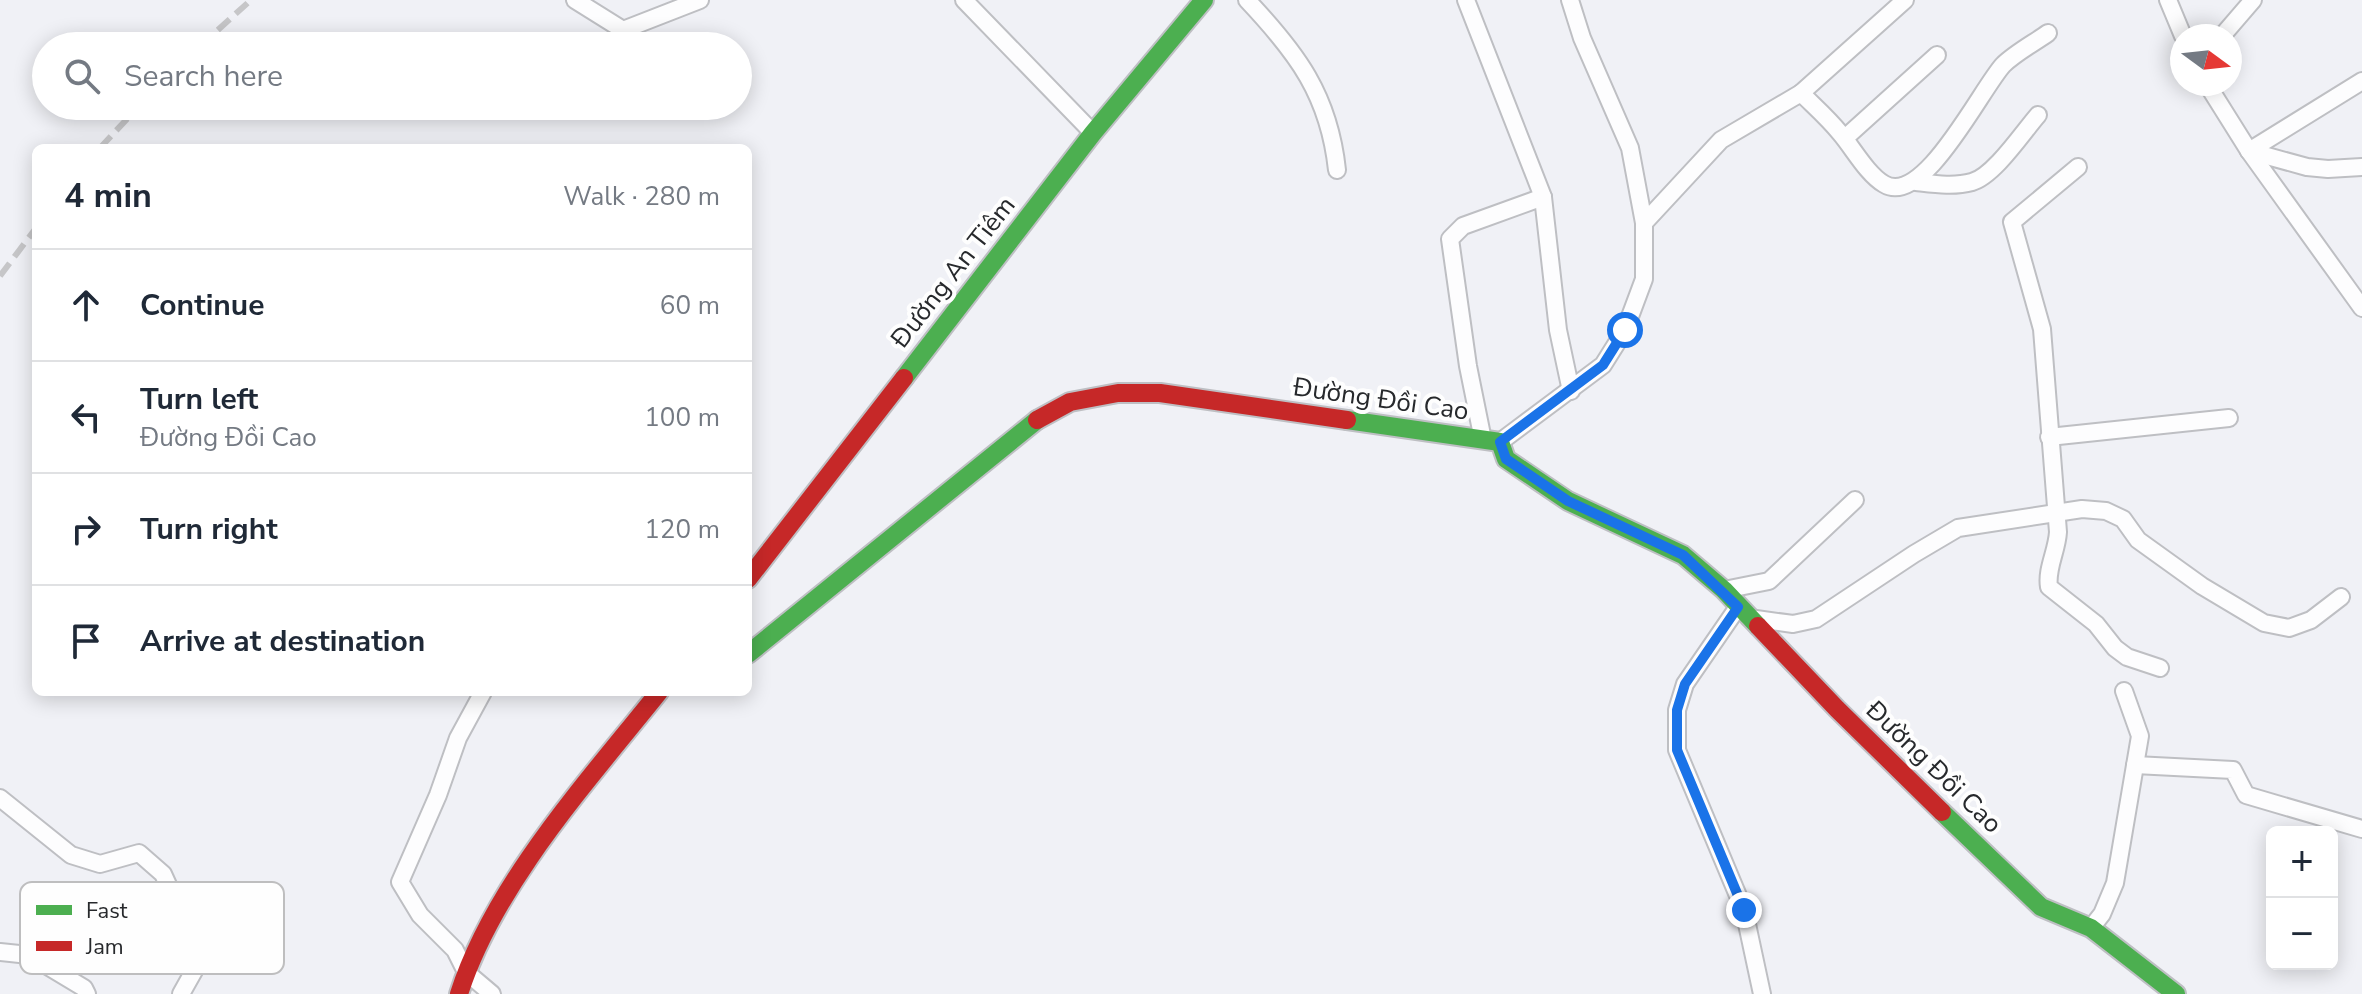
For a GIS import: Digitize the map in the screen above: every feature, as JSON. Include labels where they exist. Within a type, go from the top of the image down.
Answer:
[{"type":"street","points":[[575,0],[623,30],[700,0]]},
{"type":"street","points":[[964,0],[1093,133]]},
{"type":"street","name":"Đường An Tiêm","points":[[752,574],[1093,133],[1204,0]]},
{"type":"street","points":[[1247,0],[1288,44],[1315,90],[1334,142],[1337,170]]},
{"type":"street","points":[[1466,0],[1543,197],[1558,330],[1571,391]]},
{"type":"street","points":[[1543,197],[1463,226],[1450,239],[1468,366],[1492,441],[1571,391],[1603,365],[1625,330],[1644,279],[1644,223],[1630,148],[1582,38],[1570,0]]},
{"type":"street","points":[[1644,223],[1721,140],[1801,93],[1905,0]]},
{"type":"street","points":[[2168,0],[2178,24]]},
{"type":"street","points":[[2232,24],[2253,0]]},
{"type":"street","points":[[1916,182],[1969,117],[2003,65],[2048,33]]},
{"type":"street","points":[[1845,138],[1937,55]]},
{"type":"street","points":[[2249,151],[2362,81]]},
{"type":"street","points":[[1801,93],[1845,138],[1879,180],[1886,185],[1902,188],[1916,182],[1974,182],[1993,168],[2038,115]]},
{"type":"street","points":[[2215,96],[2249,151],[2362,308]]},
{"type":"street","points":[[2249,151],[2307,167],[2362,167]]},
{"type":"street","points":[[2078,167],[2012,222],[2042,329],[2058,546],[2048,579],[2049,587],[2096,624],[2115,648],[2127,657],[2160,668]]},
{"type":"street","name":"Đường Đồi Cao","points":[[752,651],[982,462],[1034,422],[1070,402],[1118,393],[1160,393],[1492,441],[1506,459],[1568,501],[1683,555],[1724,590],[1956,826],[2041,907],[2091,928],[2176,994]]},
{"type":"street","points":[[2049,437],[2229,418]]},
{"type":"street","points":[[1724,590],[1769,581],[1855,500]]},
{"type":"street","points":[[1762,994],[1744,910],[1677,750],[1677,710],[1685,684],[1744,612],[1793,624],[1816,619],[1958,528],[2082,509],[2106,511],[2123,519],[2138,540],[2202,586],[2264,623],[2289,628],[2311,620],[2341,597]]},
{"type":"street","points":[[2091,928],[2102,914],[2115,883],[2140,736],[2124,691]]},
{"type":"street","points":[[481,696],[458,738],[438,795],[400,882],[420,915],[455,950],[466,972],[492,994]]},
{"type":"street","points":[[459,994],[485,932],[544,836],[656,696]]},
{"type":"street","points":[[2135,765],[2233,770],[2246,795],[2362,829]]},
{"type":"street","points":[[0,798],[71,855],[100,864],[139,853],[163,874],[167,882]]},
{"type":"street","points":[[0,952],[20,954]]},
{"type":"street","points":[[61,974],[84,988],[87,994]]},
{"type":"street","points":[[181,994],[192,974]]},
{"type":"railway","points":[[216,32],[251,0]]},
{"type":"railway","points":[[104,144],[126,120]]},
{"type":"railway","points":[[0,276],[32,233]]},
{"type":"traffic: fast","points":[[904,378],[1093,133],[1204,0]]},
{"type":"traffic: fast","points":[[752,651],[1037,420]]},
{"type":"traffic: fast","points":[[1347,420],[1500,442],[1506,459],[1568,501],[1683,555],[1724,590],[1758,626]]},
{"type":"traffic: fast","points":[[1942,812],[2041,907],[2091,928],[2176,994]]},
{"type":"traffic: jam","points":[[752,574],[904,378]]},
{"type":"traffic: jam","points":[[1037,420],[1070,402],[1118,393],[1160,393],[1347,420]]},
{"type":"traffic: jam","points":[[1758,626],[1942,812]]},
{"type":"traffic: jam","points":[[459,994],[475,953],[519,874],[574,798],[656,696]]},
{"type":"route","points":[[1625,330],[1603,365],[1500,442],[1506,459],[1568,501],[1683,555],[1724,590],[1738,607],[1685,684],[1677,710],[1677,750],[1744,910]]}]
